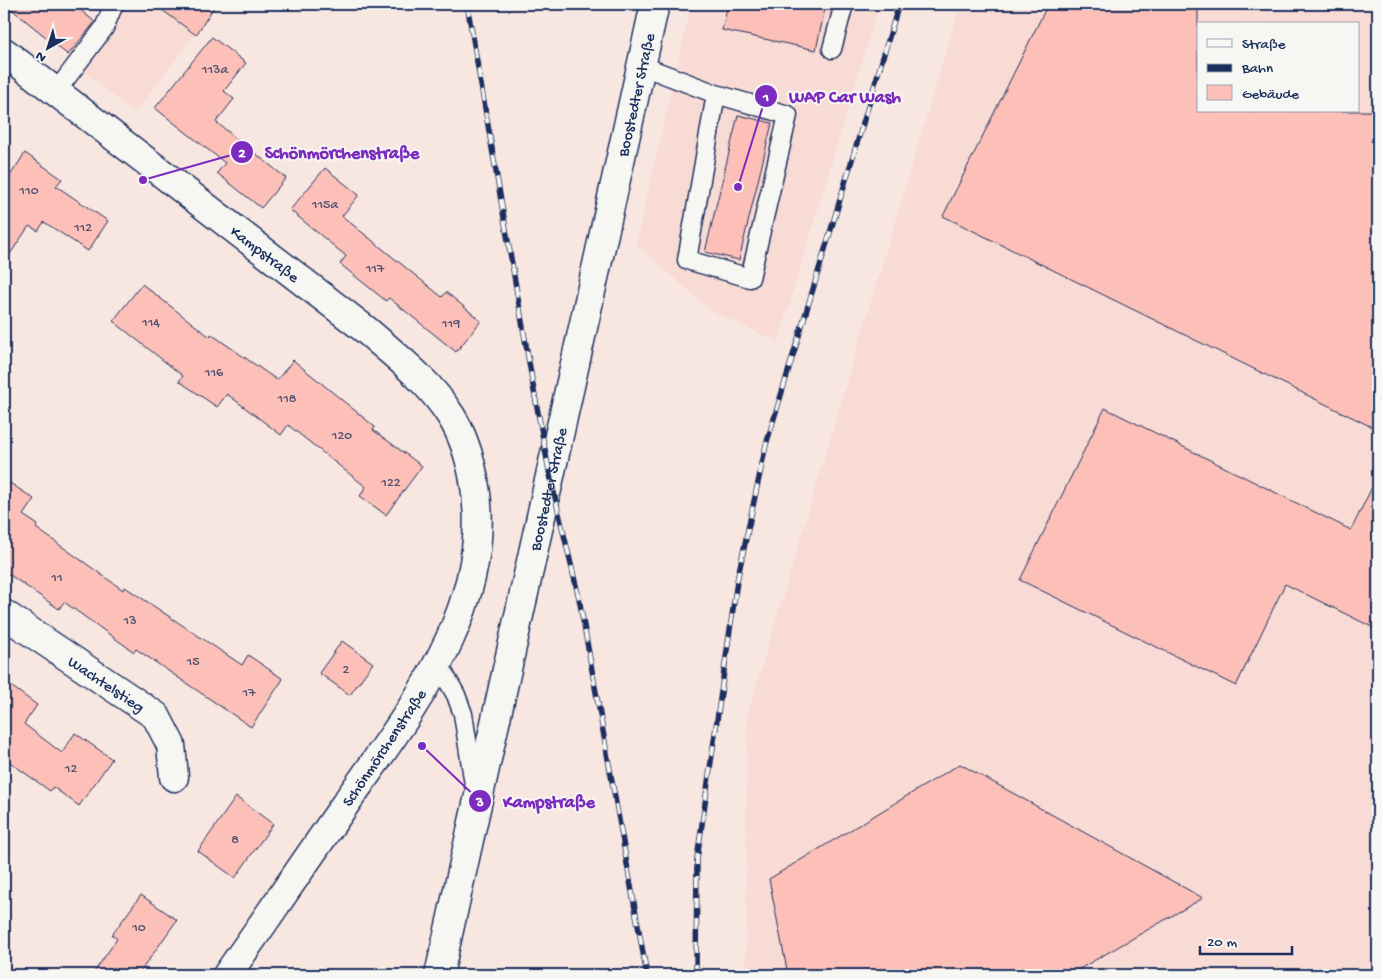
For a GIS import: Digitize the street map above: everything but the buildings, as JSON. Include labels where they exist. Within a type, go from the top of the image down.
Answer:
[{"type":"street","name":"Boostedter Straße","points":[[439,975],[654,4]]},
{"type":"street","name":"Kampstraße","points":[[4,52],[366,330],[410,369],[436,395],[452,417],[462,438],[471,465],[477,494]]},
{"type":"street","name":"Schönmörchenstraße","points":[[227,975],[406,718],[438,663],[455,629],[466,599],[473,570],[477,536],[477,494]]},
{"type":"street","name":"Wachtelstieg","points":[[4,614],[156,716],[171,745],[174,777]]},
{"type":"lane","points":[[55,93],[104,28],[114,4]]},
{"type":"lane","points":[[832,49],[844,4]]},
{"type":"lane","points":[[640,65],[716,94],[788,115],[750,278],[687,260],[716,94]]},
{"type":"lane","points":[[438,663],[456,695],[463,714],[477,802]]},
{"type":"shaded area","points":[[102,4],[218,4],[134,114],[79,67]]},
{"type":"shaded area","points":[[691,4],[879,4],[778,342],[710,310],[636,244]]},
{"type":"shaded area","points":[[960,4],[1378,4],[1378,975],[746,975],[747,717]]},
{"type":"railway","points":[[467,4],[534,391],[550,476],[579,598],[647,975]]},
{"type":"railway","points":[[696,975],[697,859],[737,581],[766,445],[899,4]]},
{"type":"place","name":"Schönmörchenstraße","points":[[143,180]]},
{"type":"place","name":"WAP Car Wash","points":[[738,187]]},
{"type":"place","name":"Kampstraße","points":[[422,746]]}]
